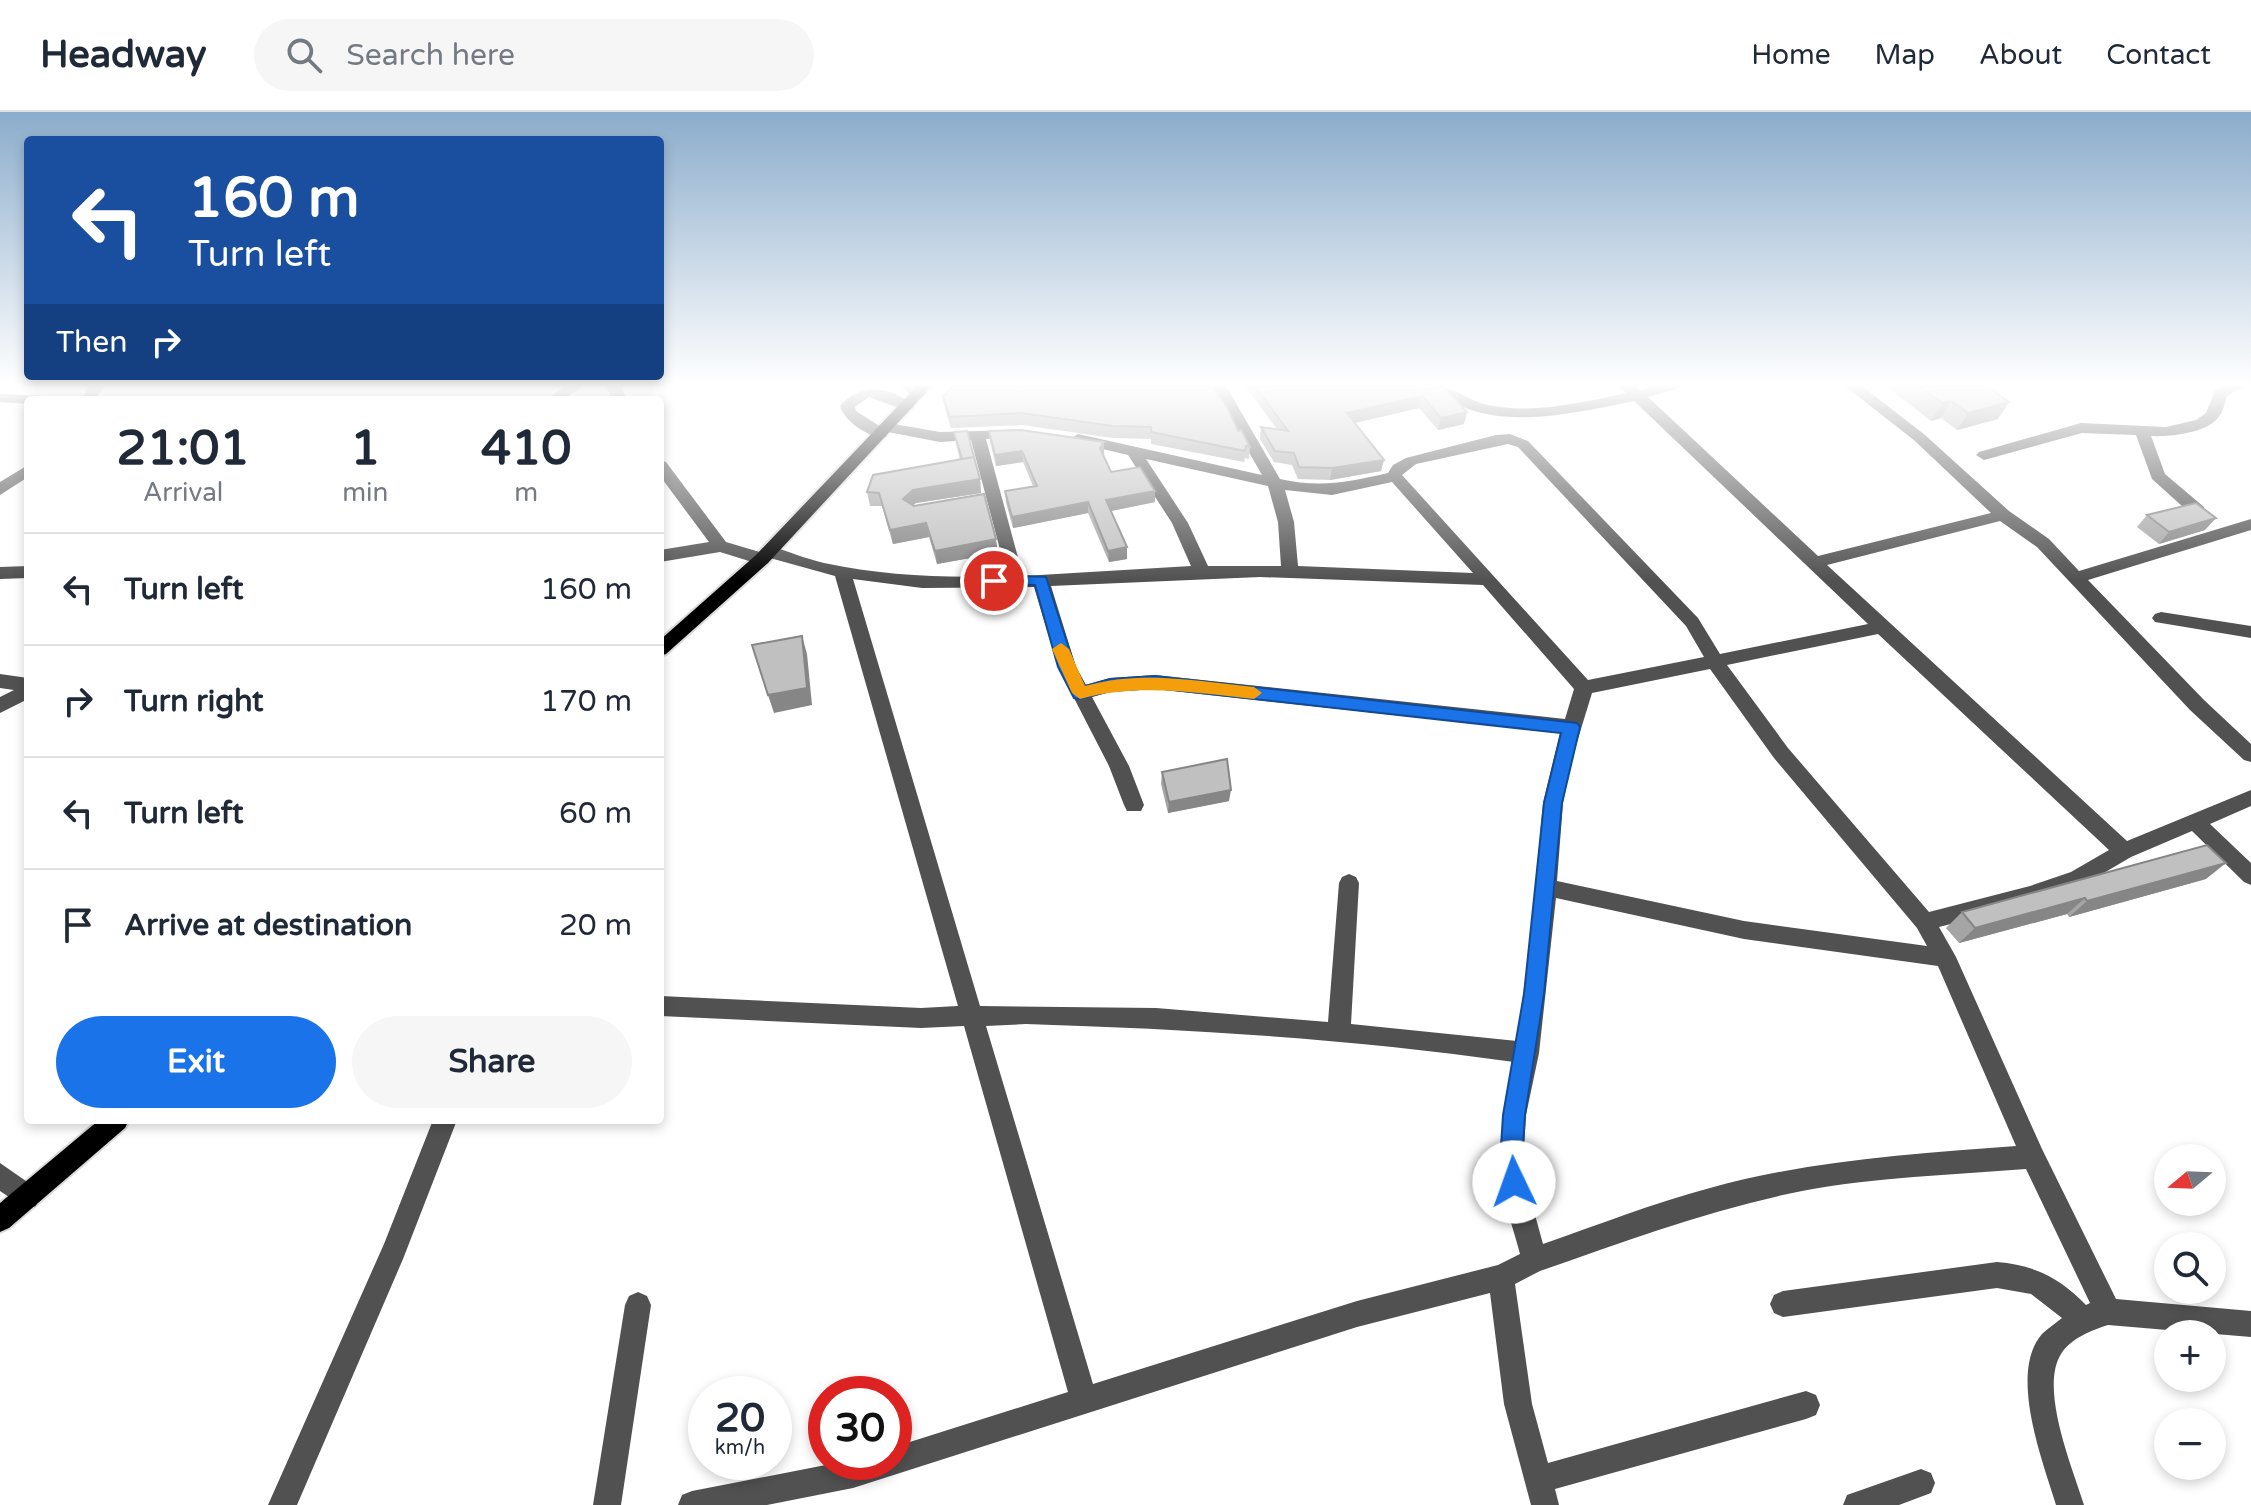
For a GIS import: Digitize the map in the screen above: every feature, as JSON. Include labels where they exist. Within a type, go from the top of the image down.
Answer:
[{"type":"main road","points":[[664,646],[766,556],[866,451]]},
{"type":"main road","points":[[0,1219],[112,1124]]},
{"type":"street","points":[[982,451],[1016,580]]},
{"type":"street","points":[[1133,451],[1275,484],[1332,490],[1393,477],[1401,480],[1584,688]]},
{"type":"street","points":[[1133,451],[1180,523],[1202,572]]},
{"type":"street","points":[[1256,451],[1275,484],[1286,522],[1290,573]]},
{"type":"street","points":[[1393,477],[1399,468],[1411,461],[1451,451]]},
{"type":"street","points":[[1530,451],[1692,622],[1705,639],[1714,660],[1781,753],[1925,922],[1945,957],[2033,1157],[2108,1312]]},
{"type":"street","points":[[1699,451],[1882,627],[2124,851]]},
{"type":"street","points":[[1934,451],[2003,515],[2043,543],[2197,705],[2251,755]]},
{"type":"street","points":[[1984,455],[1998,451]]},
{"type":"street","points":[[2149,451],[2158,476],[2198,511]]},
{"type":"street","points":[[664,470],[720,546]]},
{"type":"street","points":[[0,490],[24,473]]},
{"type":"street","points":[[973,501],[996,498]]},
{"type":"street","points":[[1816,562],[2003,515]]},
{"type":"street","points":[[2075,578],[2251,524]]},
{"type":"street","points":[[664,555],[720,546],[843,575],[949,582],[1202,572],[1487,579]]},
{"type":"street","points":[[0,573],[24,572]]},
{"type":"street","points":[[843,575],[1085,1402]]},
{"type":"street","points":[[1041,580],[1067,667],[1119,766],[1134,805]]},
{"type":"street","points":[[2161,618],[2251,632]]},
{"type":"street","points":[[1584,688],[1882,627]]},
{"type":"street","points":[[0,681],[24,687]]},
{"type":"street","points":[[1080,693],[1110,685],[1155,682],[1571,727]]},
{"type":"street","points":[[1534,1260],[1514,1182],[1514,1115],[1527,1053],[1553,803],[1571,727],[1584,688]]},
{"type":"street","points":[[0,706],[24,691]]},
{"type":"street","points":[[1925,922],[2066,882],[2124,851],[2251,798]]},
{"type":"street","points":[[2195,822],[2251,876]]},
{"type":"street","points":[[1339,1032],[1349,883]]},
{"type":"street","points":[[1546,887],[1625,907],[1785,938],[1945,957]]},
{"type":"street","points":[[664,1006],[893,1017],[971,1018],[1026,1014],[1156,1018],[1339,1032],[1527,1053]]},
{"type":"street","points":[[282,1505],[394,1250],[443,1124]]},
{"type":"street","points":[[912,1456],[1371,1310],[1501,1277],[1534,1260],[1709,1200],[1803,1179],[1870,1169],[2033,1157]]},
{"type":"street","points":[[0,1175],[27,1197]]},
{"type":"street","points":[[1783,1304],[1997,1275],[2027,1276],[2056,1292],[2081,1319]]},
{"type":"street","points":[[1501,1277],[1518,1404],[1542,1492],[1806,1405]]},
{"type":"street","points":[[607,1505],[638,1305]]},
{"type":"street","points":[[2070,1505],[2043,1415],[2041,1375],[2050,1345],[2081,1319],[2108,1312],[2251,1324]]},
{"type":"street","points":[[692,1505],[822,1480]]},
{"type":"street","points":[[1857,1505],[1921,1483]]},
{"type":"building","points":[[960,451],[972,451],[974,457],[962,459]]},
{"type":"building","points":[[994,451],[1022,451],[995,455]]},
{"type":"building","points":[[1022,451],[1101,451],[1111,472],[1140,467],[1155,491],[1106,500],[1127,547],[1108,551],[1088,502],[1012,517],[1005,491],[1037,486]]},
{"type":"building","points":[[1275,451],[1377,451],[1384,460],[1332,468],[1299,467],[1294,453]]},
{"type":"building","points":[[974,457],[980,479],[913,490],[903,499],[914,506],[984,494],[996,539],[935,551],[926,523],[890,530],[879,493],[867,492],[873,475]]},
{"type":"building","points":[[2196,503],[2216,518],[2169,532],[2147,515]]},
{"type":"building","points":[[802,636],[807,688],[768,695],[752,645]]},
{"type":"building","points":[[1227,759],[1231,790],[1169,802],[1162,772]]},
{"type":"building","points":[[2207,845],[2226,863],[1975,928],[1962,912]]},
{"type":"slow traffic","points":[[1061,649],[1080,693],[1128,682],[1155,682],[1254,693]]},
{"type":"route","points":[[994,581],[1041,580],[1067,667],[1080,693],[1128,682],[1155,682],[1236,693],[1410,707],[1571,727],[1553,803],[1542,934],[1527,1053],[1514,1115],[1514,1182]]}]
